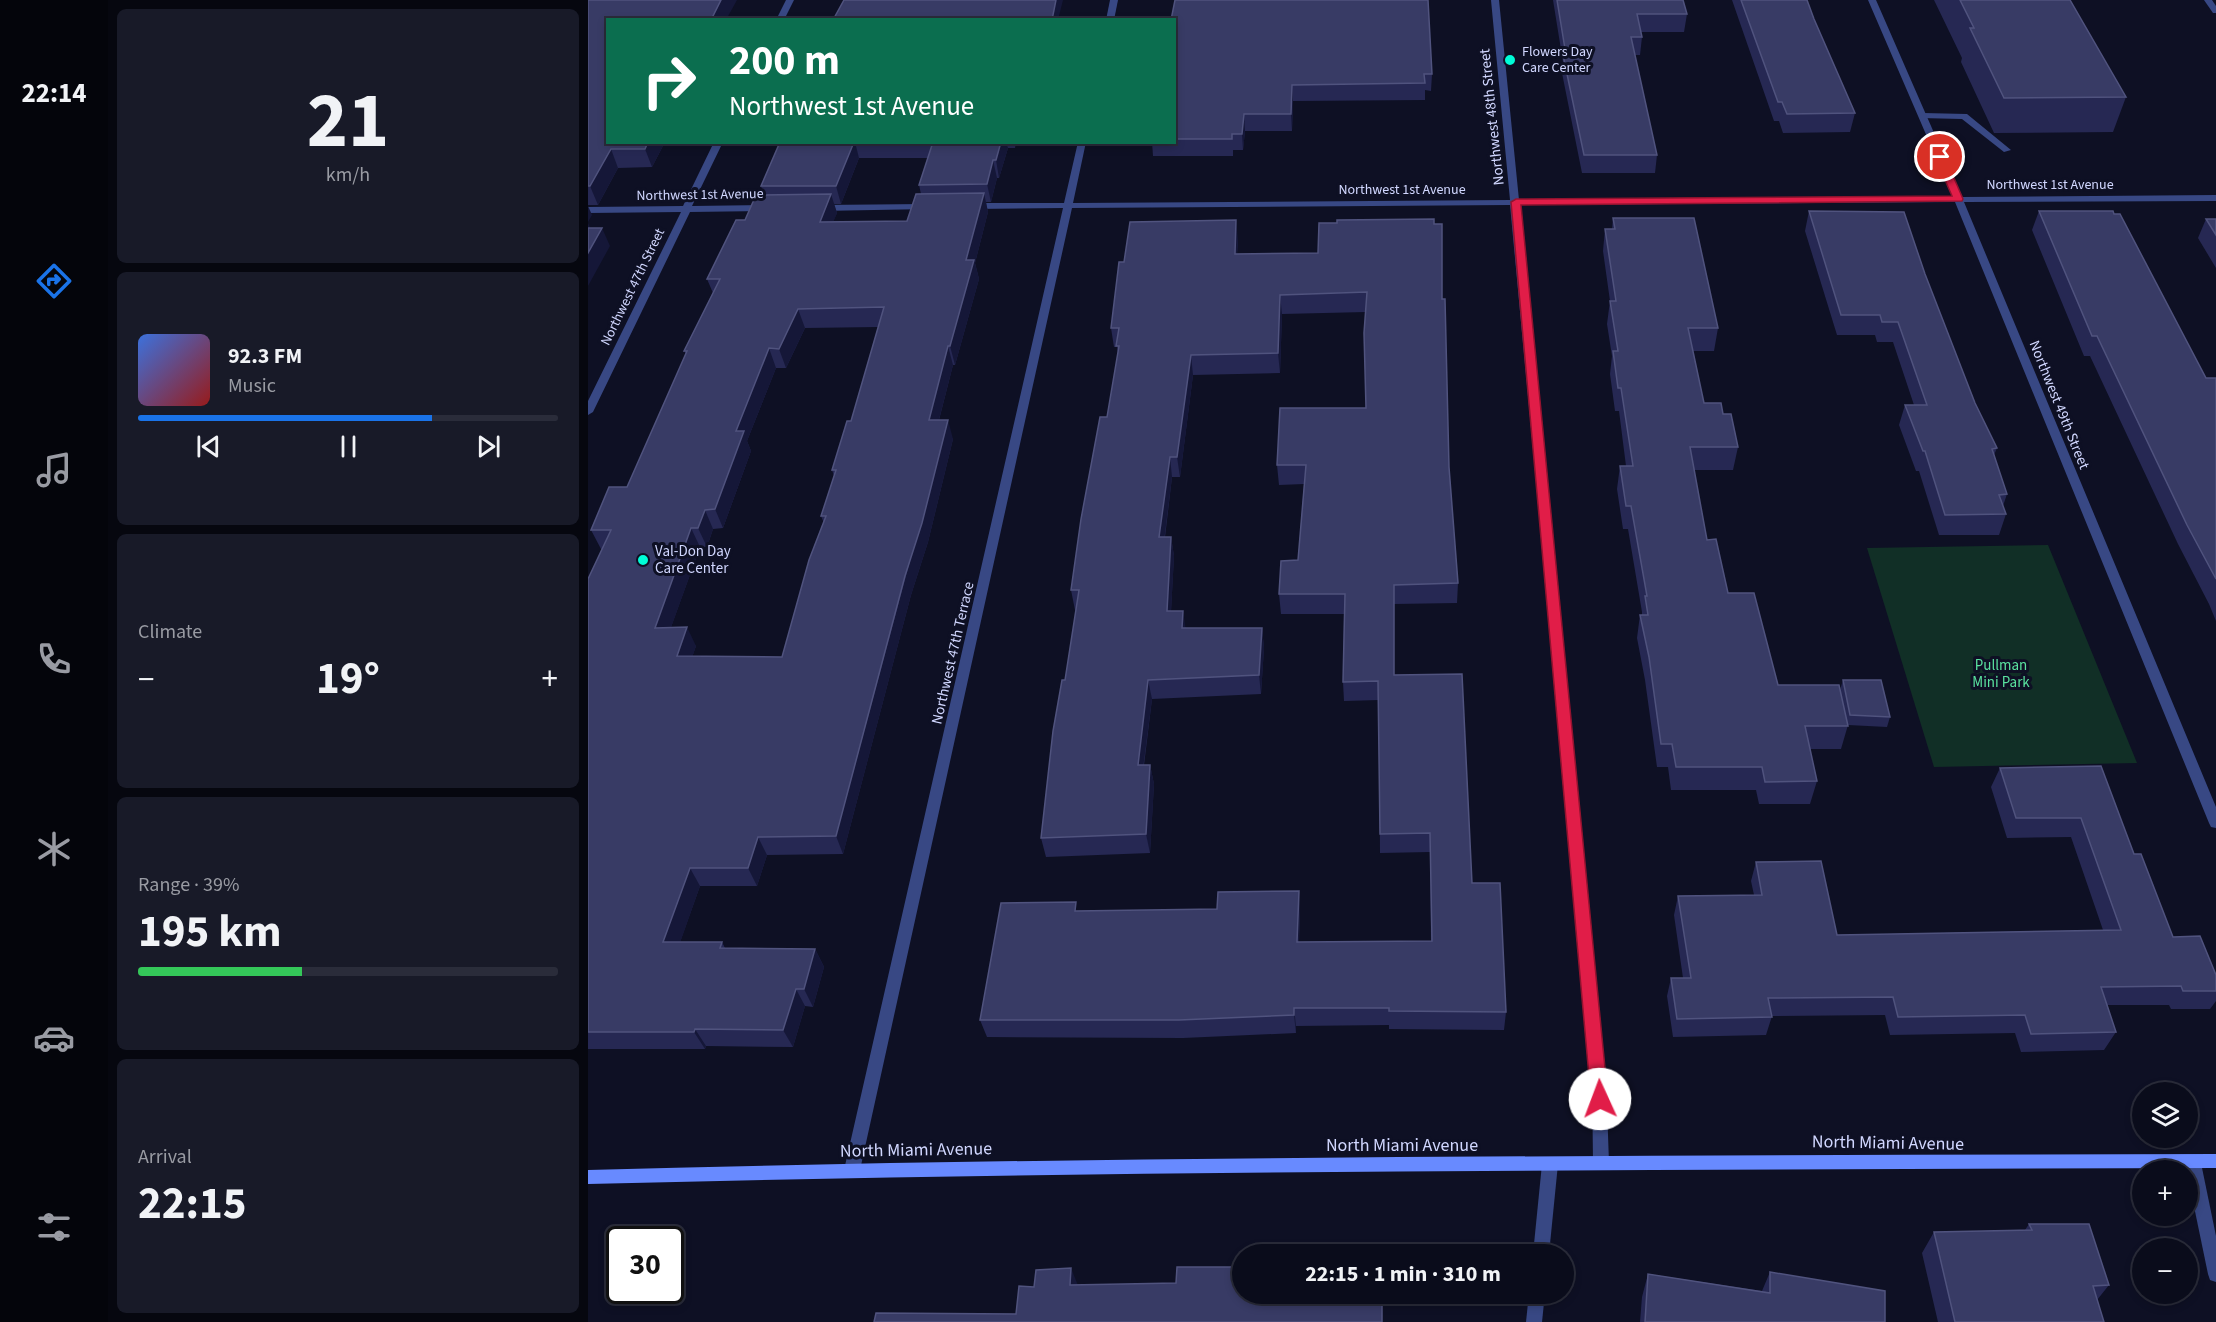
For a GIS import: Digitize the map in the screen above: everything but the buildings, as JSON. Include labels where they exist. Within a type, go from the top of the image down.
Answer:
[{"type":"main road","name":"North Miami Avenue","points":[[2198,1163],[2216,1161]]},
{"type":"main road","name":"North Miami Avenue","points":[[588,1177],[852,1170],[1322,1164],[2132,1163]]},
{"type":"street","points":[[781,18],[790,0]]},
{"type":"street","points":[[1110,18],[1114,0]]},
{"type":"street","name":"Northwest 48th Street","points":[[1495,0],[1599,1078],[1601,1162]]},
{"type":"street","name":"Northwest 49th Street","points":[[1872,0],[1958,199],[2216,823]]},
{"type":"street","points":[[2208,0],[2216,11]]},
{"type":"street","points":[[1923,116],[1964,116],[2007,150]]},
{"type":"street","name":"Northwest 47th Street","points":[[588,412],[718,144]]},
{"type":"street","name":"Northwest 47th Terrace","points":[[852,1170],[1083,144]]},
{"type":"street","name":"Northwest 1st Avenue","points":[[961,206],[2216,198]]},
{"type":"street","points":[[806,208],[937,207]]},
{"type":"street","name":"Northwest 1st Avenue","points":[[588,210],[782,208]]},
{"type":"street","points":[[1542,1244],[1550,1164]]},
{"type":"street","points":[[2198,1187],[2216,1274]]},
{"type":"street","points":[[1534,1322],[1536,1304]]},
{"type":"green space","name":"Pullman Mini Park","points":[[2048,545],[2137,763],[1934,767],[1867,548]]},
{"type":"place","name":"Flowers Day Care Center","points":[[1510,60]]},
{"type":"place","name":"Val-Don Day Care Center","points":[[643,560]]},
{"type":"route","points":[[1600,1099],[1516,202],[1958,199],[1940,157]]}]
